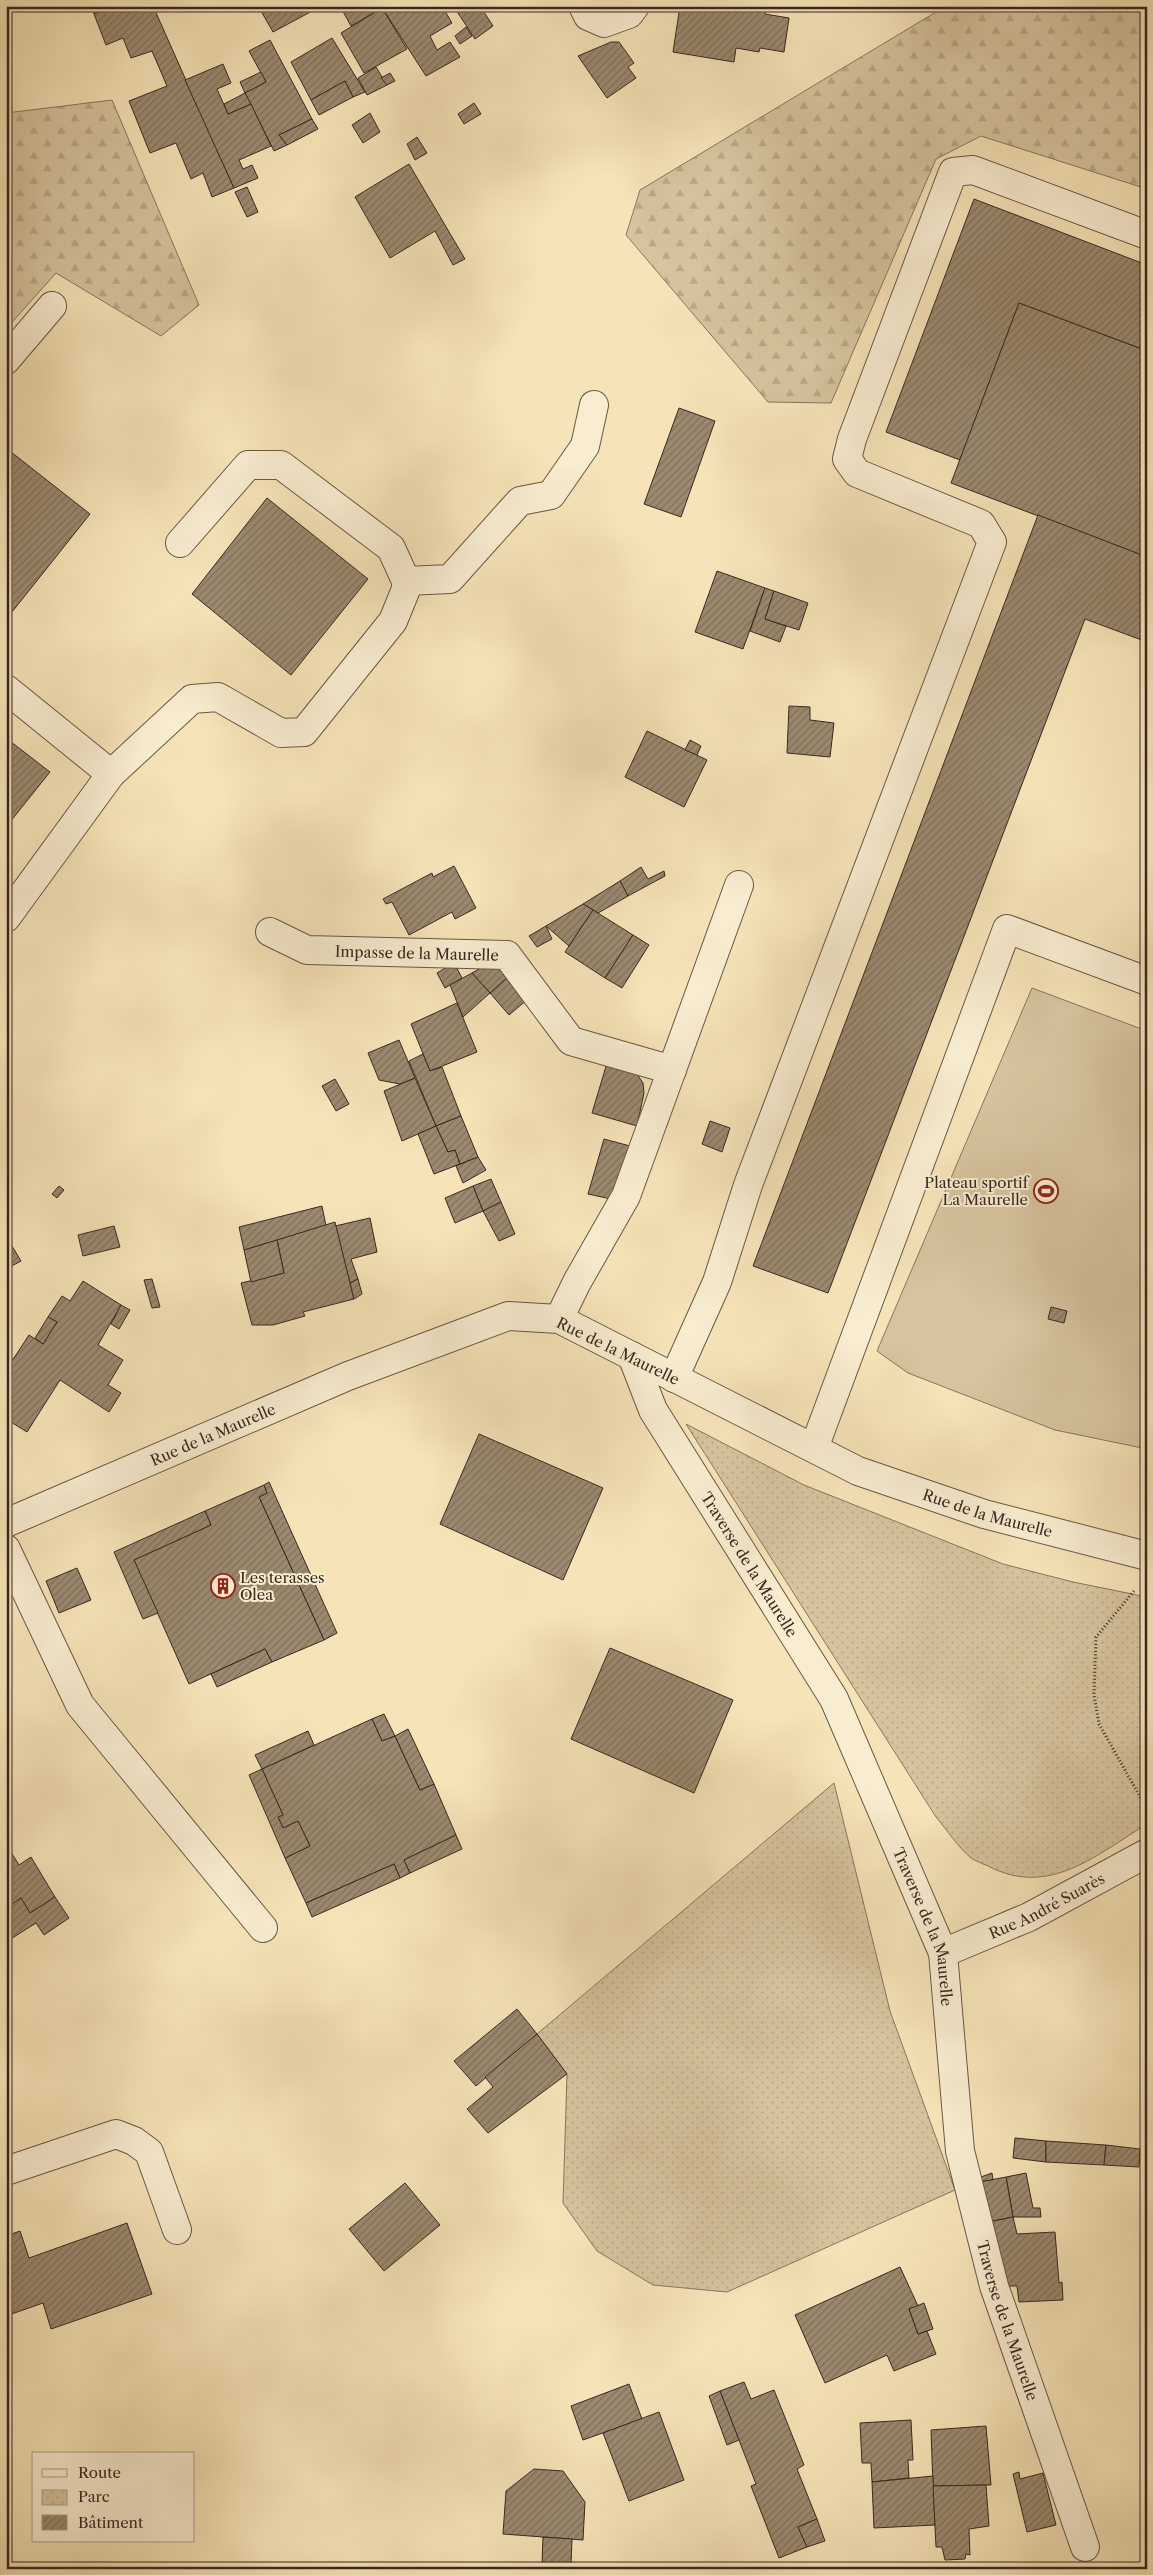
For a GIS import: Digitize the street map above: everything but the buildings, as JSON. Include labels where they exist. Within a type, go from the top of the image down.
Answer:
[{"type":"street","points":[[583,6],[588,16],[604,23],[629,14],[635,6]]},
{"type":"street","points":[[674,1378],[717,1282],[748,1185],[992,542],[981,524],[858,472],[847,459],[852,439],[953,172],[973,170],[1147,235]]},
{"type":"street","points":[[6,360],[52,306]]},
{"type":"street","points":[[406,581],[450,579],[520,501],[551,495],[585,446],[594,405]]},
{"type":"street","points":[[6,918],[111,774],[192,699],[218,697],[280,733],[304,732],[393,621],[406,589],[406,581],[391,548],[280,465],[248,465],[180,543]]},
{"type":"street","points":[[6,689],[111,774]]},
{"type":"street","points":[[559,1319],[577,1282],[626,1196],[738,885]]},
{"type":"street","points":[[814,1448],[1008,929],[1147,981]]},
{"type":"street","name":"Impasse de la Maurelle","points":[[270,932],[307,950],[507,956],[571,1041],[672,1070]]},
{"type":"street","name":"Rue de la Maurelle","points":[[6,1523],[348,1376],[508,1316],[559,1319],[858,1471],[984,1514],[1147,1556]]},
{"type":"street","name":"Traverse de la Maurelle","points":[[632,1356],[653,1410],[834,1699],[943,1954],[960,2151],[994,2286],[1085,2546]]},
{"type":"street","points":[[6,1549],[80,1705],[263,1928]]},
{"type":"street","name":"Rue André Suarès","points":[[943,1954],[1030,1918],[1147,1854]]},
{"type":"street","points":[[6,2171],[116,2134],[134,2141],[149,2152],[177,2230]]},
{"type":"path","points":[[1132,1595],[1096,1637],[1094,1695],[1099,1724],[1147,1809]]},
{"type":"green space","points":[[946,6],[1147,6],[1147,189],[981,136],[936,159],[831,403],[768,402],[626,235],[640,190]]},
{"type":"green space","points":[[112,100],[199,305],[161,336],[56,273],[6,329],[6,113]]},
{"type":"green space","name":"Plateau sportif La Maurelle","points":[[1032,988],[1147,1031],[1147,1449],[1055,1430],[908,1373],[877,1351]]},
{"type":"green space","points":[[686,1424],[804,1485],[1003,1564],[1073,1582],[1147,1597],[1147,1824],[1090,1859],[1071,1869],[1052,1875],[1031,1877],[1010,1875],[966,1854],[936,1817]]},
{"type":"green space","points":[[834,1783],[890,2011],[955,2190],[727,2292],[653,2285],[597,2251],[563,2203],[567,2074],[537,2034]]},
{"type":"place","name":"Plateau sportif La Maurelle","points":[[1046,1191]]},
{"type":"place","name":"Les terasses Olea","points":[[223,1586]]}]
